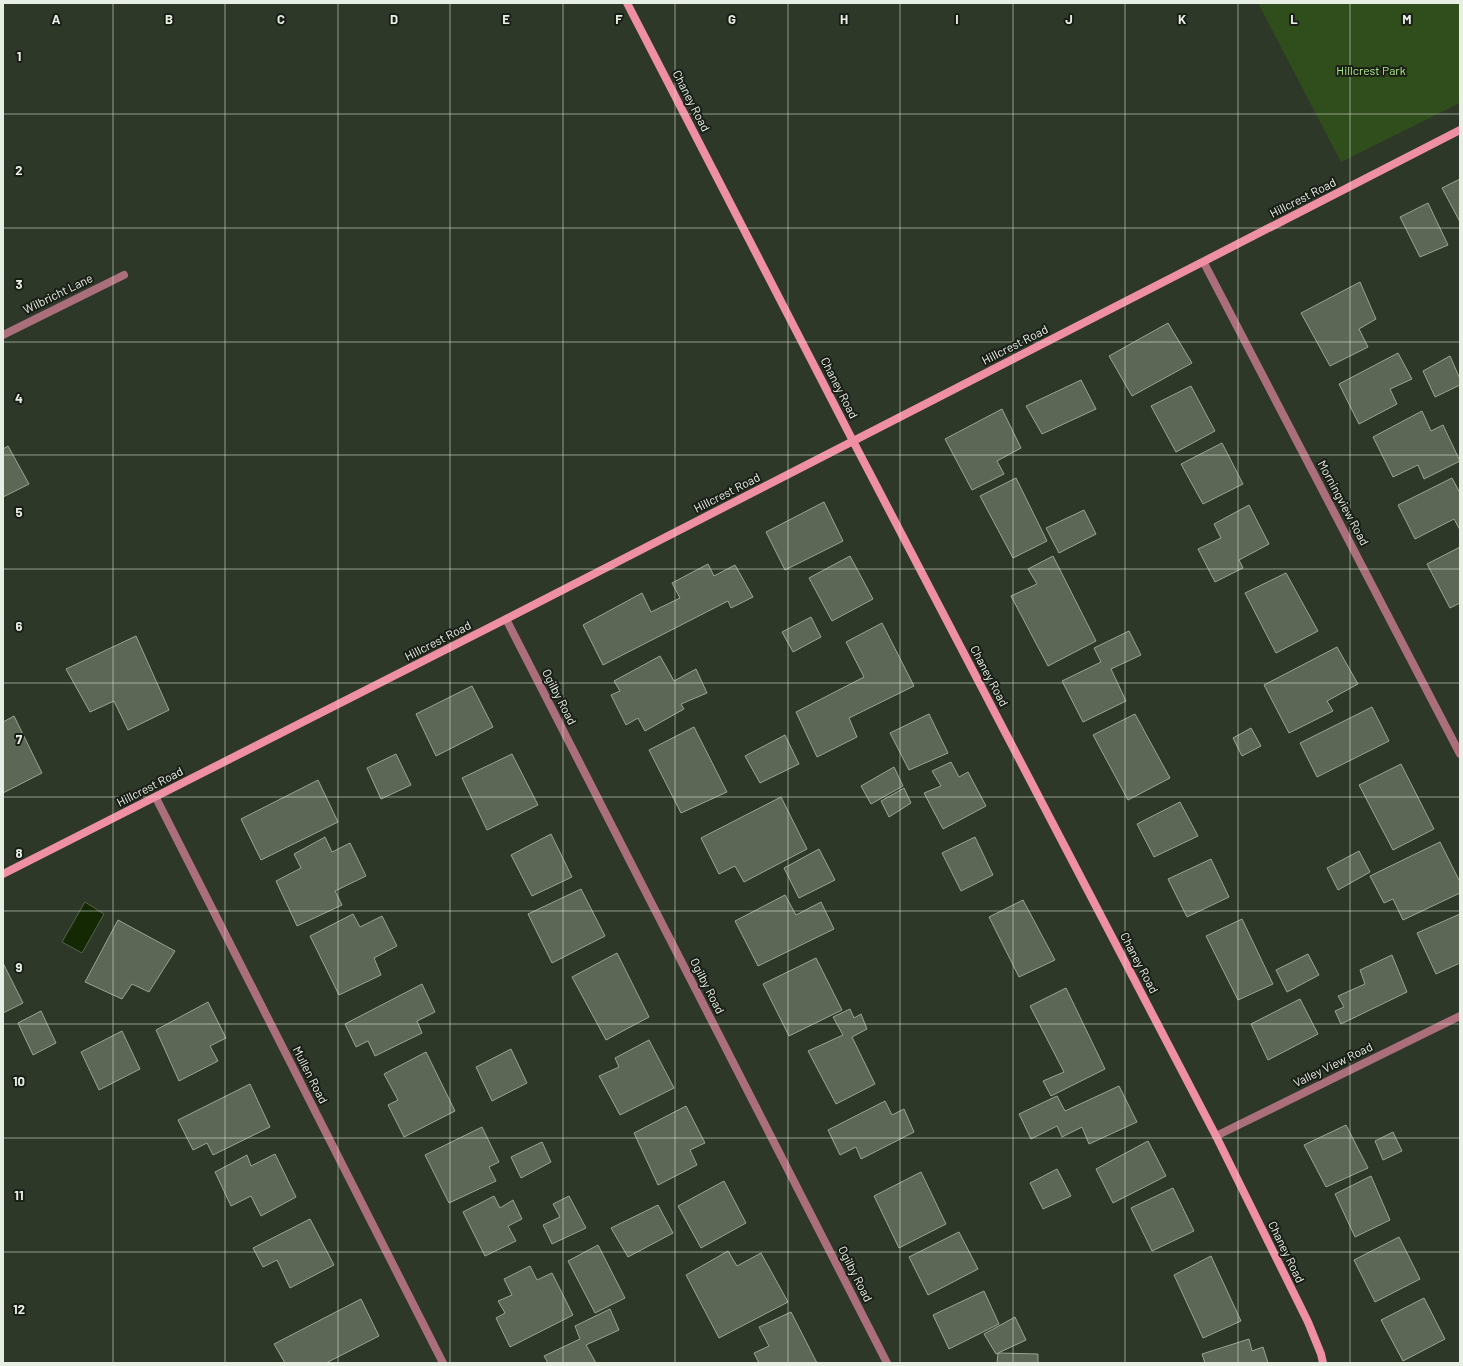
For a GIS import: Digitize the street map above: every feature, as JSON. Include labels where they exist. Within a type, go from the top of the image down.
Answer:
[{"type":"street","name":"Chaney Road","points":[[627,3],[853,441],[1216,1136],[1308,1322],[1321,1354],[1323,1363]]},
{"type":"street","name":"Hillcrest Road","points":[[3,874],[156,798],[1204,263],[1460,130]]},
{"type":"street","name":"Morningview Road","points":[[1204,263],[1460,754]]},
{"type":"street","name":"Wilbricht Lane","points":[[3,335],[124,275]]},
{"type":"street","name":"Ogilby Road","points":[[506,619],[887,1363]]},
{"type":"street","name":"Mullen Road","points":[[156,798],[443,1363]]},
{"type":"street","name":"Valley View Road","points":[[1216,1136],[1460,1016]]},
{"type":"green space","name":"Hillcrest Park","points":[[1258,3],[1460,3],[1460,103],[1341,162]]},
{"type":"shaded area","points":[[85,902],[104,914],[82,953],[62,942]]},
{"type":"building","points":[[1460,179],[1460,222],[1442,188]]},
{"type":"building","points":[[1428,203],[1448,245],[1420,257],[1400,217]]},
{"type":"building","points":[[1360,282],[1376,319],[1359,329],[1368,347],[1330,366],[1301,313]]},
{"type":"building","points":[[1168,323],[1192,363],[1132,396],[1109,356]]},
{"type":"building","points":[[1398,353],[1412,379],[1390,389],[1397,404],[1359,424],[1339,384]]},
{"type":"building","points":[[1450,356],[1460,379],[1460,385],[1435,397],[1423,371]]},
{"type":"building","points":[[1081,380],[1096,409],[1042,434],[1026,406]]},
{"type":"building","points":[[1191,386],[1215,431],[1176,452],[1151,406]]},
{"type":"building","points":[[1002,409],[1021,448],[997,461],[1004,474],[972,490],[945,439]]},
{"type":"building","points":[[1422,411],[1431,431],[1443,425],[1460,461],[1424,479],[1418,465],[1393,477],[1373,437]]},
{"type":"building","points":[[1222,443],[1243,484],[1203,504],[1181,464]]},
{"type":"building","points":[[8,446],[29,484],[3,497],[3,449]]},
{"type":"building","points":[[1016,478],[1047,541],[1013,558],[980,496]]},
{"type":"building","points":[[1452,478],[1460,493],[1460,530],[1454,519],[1415,539],[1398,505]]},
{"type":"building","points":[[824,502],[843,541],[785,570],[766,532]]},
{"type":"building","points":[[1249,505],[1269,544],[1239,560],[1243,568],[1215,582],[1198,549],[1221,538],[1214,524]]},
{"type":"building","points":[[1084,510],[1096,534],[1059,553],[1046,528]]},
{"type":"building","points":[[1460,547],[1460,603],[1450,608],[1427,564]]},
{"type":"building","points":[[850,556],[873,599],[832,621],[809,578]]},
{"type":"building","points":[[1053,556],[1096,641],[1048,666],[1011,596],[1037,584],[1028,569]]},
{"type":"building","points":[[708,564],[714,576],[735,565],[753,597],[731,608],[728,601],[603,665],[583,625],[642,593],[651,612],[680,598],[672,583]]},
{"type":"building","points":[[1286,573],[1318,631],[1276,653],[1245,593]]},
{"type":"building","points":[[811,617],[821,637],[793,652],[782,632]]},
{"type":"building","points":[[882,623],[914,686],[849,718],[857,737],[817,757],[796,712],[864,677],[846,642]]},
{"type":"building","points":[[1129,631],[1141,655],[1111,669],[1126,701],[1083,722],[1062,681],[1101,662],[1094,648]]},
{"type":"building","points":[[136,636],[169,710],[128,730],[114,701],[90,712],[66,669]]},
{"type":"building","points":[[1337,647],[1358,684],[1327,701],[1333,711],[1289,733],[1264,685]]},
{"type":"building","points":[[660,656],[674,681],[696,669],[707,693],[681,704],[684,709],[645,731],[638,718],[626,725],[611,695],[620,691],[614,681]]},
{"type":"building","points":[[472,686],[493,727],[436,756],[416,714]]},
{"type":"building","points":[[1372,707],[1389,741],[1317,777],[1300,743]]},
{"type":"building","points":[[929,714],[948,753],[909,770],[890,733]]},
{"type":"building","points":[[1135,714],[1170,778],[1128,800],[1093,735]]},
{"type":"building","points":[[14,716],[42,773],[3,793],[3,722]]},
{"type":"building","points":[[694,727],[727,792],[681,813],[649,750]]},
{"type":"building","points":[[1251,728],[1261,746],[1242,756],[1233,738]]},
{"type":"building","points":[[785,735],[799,764],[760,783],[745,756]]},
{"type":"building","points":[[396,754],[411,785],[381,799],[367,768]]},
{"type":"building","points":[[512,754],[538,805],[487,830],[462,778]]},
{"type":"building","points":[[951,762],[959,777],[968,772],[986,806],[943,829],[924,793],[941,786],[932,771]]},
{"type":"building","points":[[1401,764],[1434,829],[1393,850],[1359,785]]},
{"type":"building","points":[[894,767],[903,786],[871,804],[861,786]]},
{"type":"building","points":[[318,780],[338,822],[261,860],[241,819]]},
{"type":"building","points":[[904,788],[911,803],[889,817],[881,801]]},
{"type":"building","points":[[781,797],[807,849],[744,882],[735,866],[719,874],[701,838]]},
{"type":"building","points":[[1180,802],[1198,836],[1154,857],[1137,824]]},
{"type":"building","points":[[551,834],[572,877],[532,896],[511,855]]},
{"type":"building","points":[[325,837],[332,852],[350,843],[366,876],[335,891],[342,905],[297,926],[276,881],[301,868],[294,854]]},
{"type":"building","points":[[975,837],[993,875],[961,891],[942,853]]},
{"type":"building","points":[[1440,842],[1460,882],[1460,893],[1403,920],[1393,899],[1384,903],[1370,876]]},
{"type":"building","points":[[819,849],[835,880],[799,898],[784,868]]},
{"type":"building","points":[[1359,851],[1370,872],[1338,890],[1327,868]]},
{"type":"building","points":[[1211,859],[1229,897],[1187,917],[1168,879]]},
{"type":"building","points":[[581,889],[605,936],[552,963],[528,914]]},
{"type":"building","points":[[785,895],[796,915],[821,902],[834,929],[758,966],[735,921]]},
{"type":"building","points":[[1023,900],[1055,960],[1019,977],[989,917]]},
{"type":"building","points":[[353,914],[360,927],[382,916],[397,946],[374,958],[381,975],[339,995],[310,936]]},
{"type":"building","points":[[1460,914],[1460,963],[1436,974],[1417,933]]},
{"type":"building","points":[[1242,919],[1273,984],[1238,1000],[1206,936]]},
{"type":"building","points":[[118,920],[175,951],[149,992],[132,984],[122,999],[85,982]]},
{"type":"building","points":[[617,953],[649,1017],[606,1040],[572,977]]},
{"type":"building","points":[[1308,954],[1319,975],[1287,992],[1276,970]]},
{"type":"building","points":[[1392,955],[1407,992],[1341,1024],[1335,1011],[1344,1007],[1338,996],[1365,984],[1360,970]]},
{"type":"building","points":[[816,958],[842,1010],[789,1036],[763,984]]},
{"type":"building","points":[[3,963],[23,1003],[3,1013]]},
{"type":"building","points":[[422,984],[435,1012],[417,1021],[422,1033],[375,1056],[368,1041],[356,1047],[345,1024]]},
{"type":"building","points":[[1066,988],[1105,1069],[1051,1096],[1043,1081],[1064,1072],[1030,1006]]},
{"type":"building","points":[[1300,999],[1318,1034],[1268,1060],[1251,1024]]},
{"type":"building","points":[[208,1002],[226,1038],[210,1046],[218,1061],[179,1081],[156,1030]]},
{"type":"building","points":[[850,1009],[854,1018],[861,1014],[867,1029],[852,1037],[875,1084],[836,1104],[808,1051],[843,1035],[833,1017]]},
{"type":"building","points":[[41,1011],[56,1043],[33,1055],[18,1023]]},
{"type":"building","points":[[122,1031],[140,1069],[99,1090],[81,1052]]},
{"type":"building","points":[[649,1040],[674,1088],[620,1115],[599,1076],[619,1067],[615,1058]]},
{"type":"building","points":[[511,1049],[527,1083],[492,1101],[476,1067]]},
{"type":"building","points":[[426,1052],[455,1111],[404,1137],[388,1105],[398,1100],[384,1074]]},
{"type":"building","points":[[250,1084],[270,1127],[213,1155],[207,1143],[193,1150],[178,1120]]},
{"type":"building","points":[[1119,1086],[1137,1122],[1089,1144],[1082,1127],[1062,1137],[1057,1126],[1031,1139],[1019,1114],[1057,1096],[1065,1111]]},
{"type":"building","points":[[885,1101],[892,1115],[904,1109],[914,1132],[861,1159],[856,1147],[840,1155],[828,1130]]},
{"type":"building","points":[[686,1106],[705,1143],[690,1150],[697,1165],[658,1185],[634,1133]]},
{"type":"building","points":[[1346,1125],[1368,1168],[1326,1187],[1304,1145]]},
{"type":"building","points":[[482,1127],[499,1162],[489,1167],[496,1181],[449,1203],[425,1155]]},
{"type":"building","points":[[1393,1132],[1402,1151],[1383,1160],[1375,1141]]},
{"type":"building","points":[[1148,1141],[1166,1176],[1113,1203],[1096,1169]]},
{"type":"building","points":[[542,1142],[551,1162],[521,1178],[511,1157]]},
{"type":"building","points":[[275,1154],[296,1197],[261,1216],[251,1196],[231,1206],[215,1172],[247,1155],[251,1166]]},
{"type":"building","points":[[1057,1169],[1071,1196],[1043,1209],[1030,1183]]},
{"type":"building","points":[[921,1172],[946,1224],[899,1248],[874,1196]]},
{"type":"building","points":[[1371,1176],[1390,1220],[1355,1237],[1335,1194]]},
{"type":"building","points":[[724,1181],[746,1223],[701,1248],[678,1206]]},
{"type":"building","points":[[1173,1188],[1194,1231],[1152,1251],[1131,1208]]},
{"type":"building","points":[[494,1196],[500,1208],[513,1200],[522,1219],[508,1226],[516,1241],[485,1256],[463,1212]]},
{"type":"building","points":[[569,1196],[586,1228],[552,1244],[543,1225],[560,1217],[553,1204]]},
{"type":"building","points":[[658,1205],[673,1233],[628,1257],[611,1228]]},
{"type":"building","points":[[310,1219],[334,1265],[290,1288],[277,1260],[263,1267],[253,1248]]},
{"type":"building","points":[[959,1232],[978,1269],[928,1295],[909,1257]]},
{"type":"building","points":[[1399,1237],[1420,1279],[1375,1302],[1354,1260]]},
{"type":"building","points":[[598,1245],[625,1298],[595,1313],[568,1261]]},
{"type":"building","points":[[728,1251],[737,1266],[761,1253],[788,1302],[719,1338],[686,1275]]},
{"type":"building","points":[[1211,1256],[1241,1321],[1203,1338],[1174,1275]]},
{"type":"building","points":[[530,1266],[537,1280],[552,1273],[573,1315],[510,1347],[496,1318],[505,1313],[498,1301],[512,1295],[504,1279]]},
{"type":"building","points":[[984,1291],[999,1324],[949,1349],[933,1315]]},
{"type":"building","points":[[1424,1298],[1445,1339],[1403,1361],[1381,1320]]},
{"type":"building","points":[[361,1299],[379,1336],[326,1363],[285,1363],[274,1344]]},
{"type":"building","points":[[610,1309],[619,1330],[586,1345],[596,1363],[548,1363],[544,1356],[580,1339],[575,1326]]},
{"type":"building","points":[[791,1312],[817,1363],[759,1363],[754,1353],[769,1346],[759,1327]]},
{"type":"building","points":[[1015,1317],[1026,1340],[996,1354],[984,1334]]},
{"type":"building","points":[[1249,1339],[1252,1351],[1263,1347],[1268,1363],[1205,1363],[1202,1354]]},
{"type":"building","points":[[998,1353],[1038,1354],[1038,1363],[997,1363]]}]
